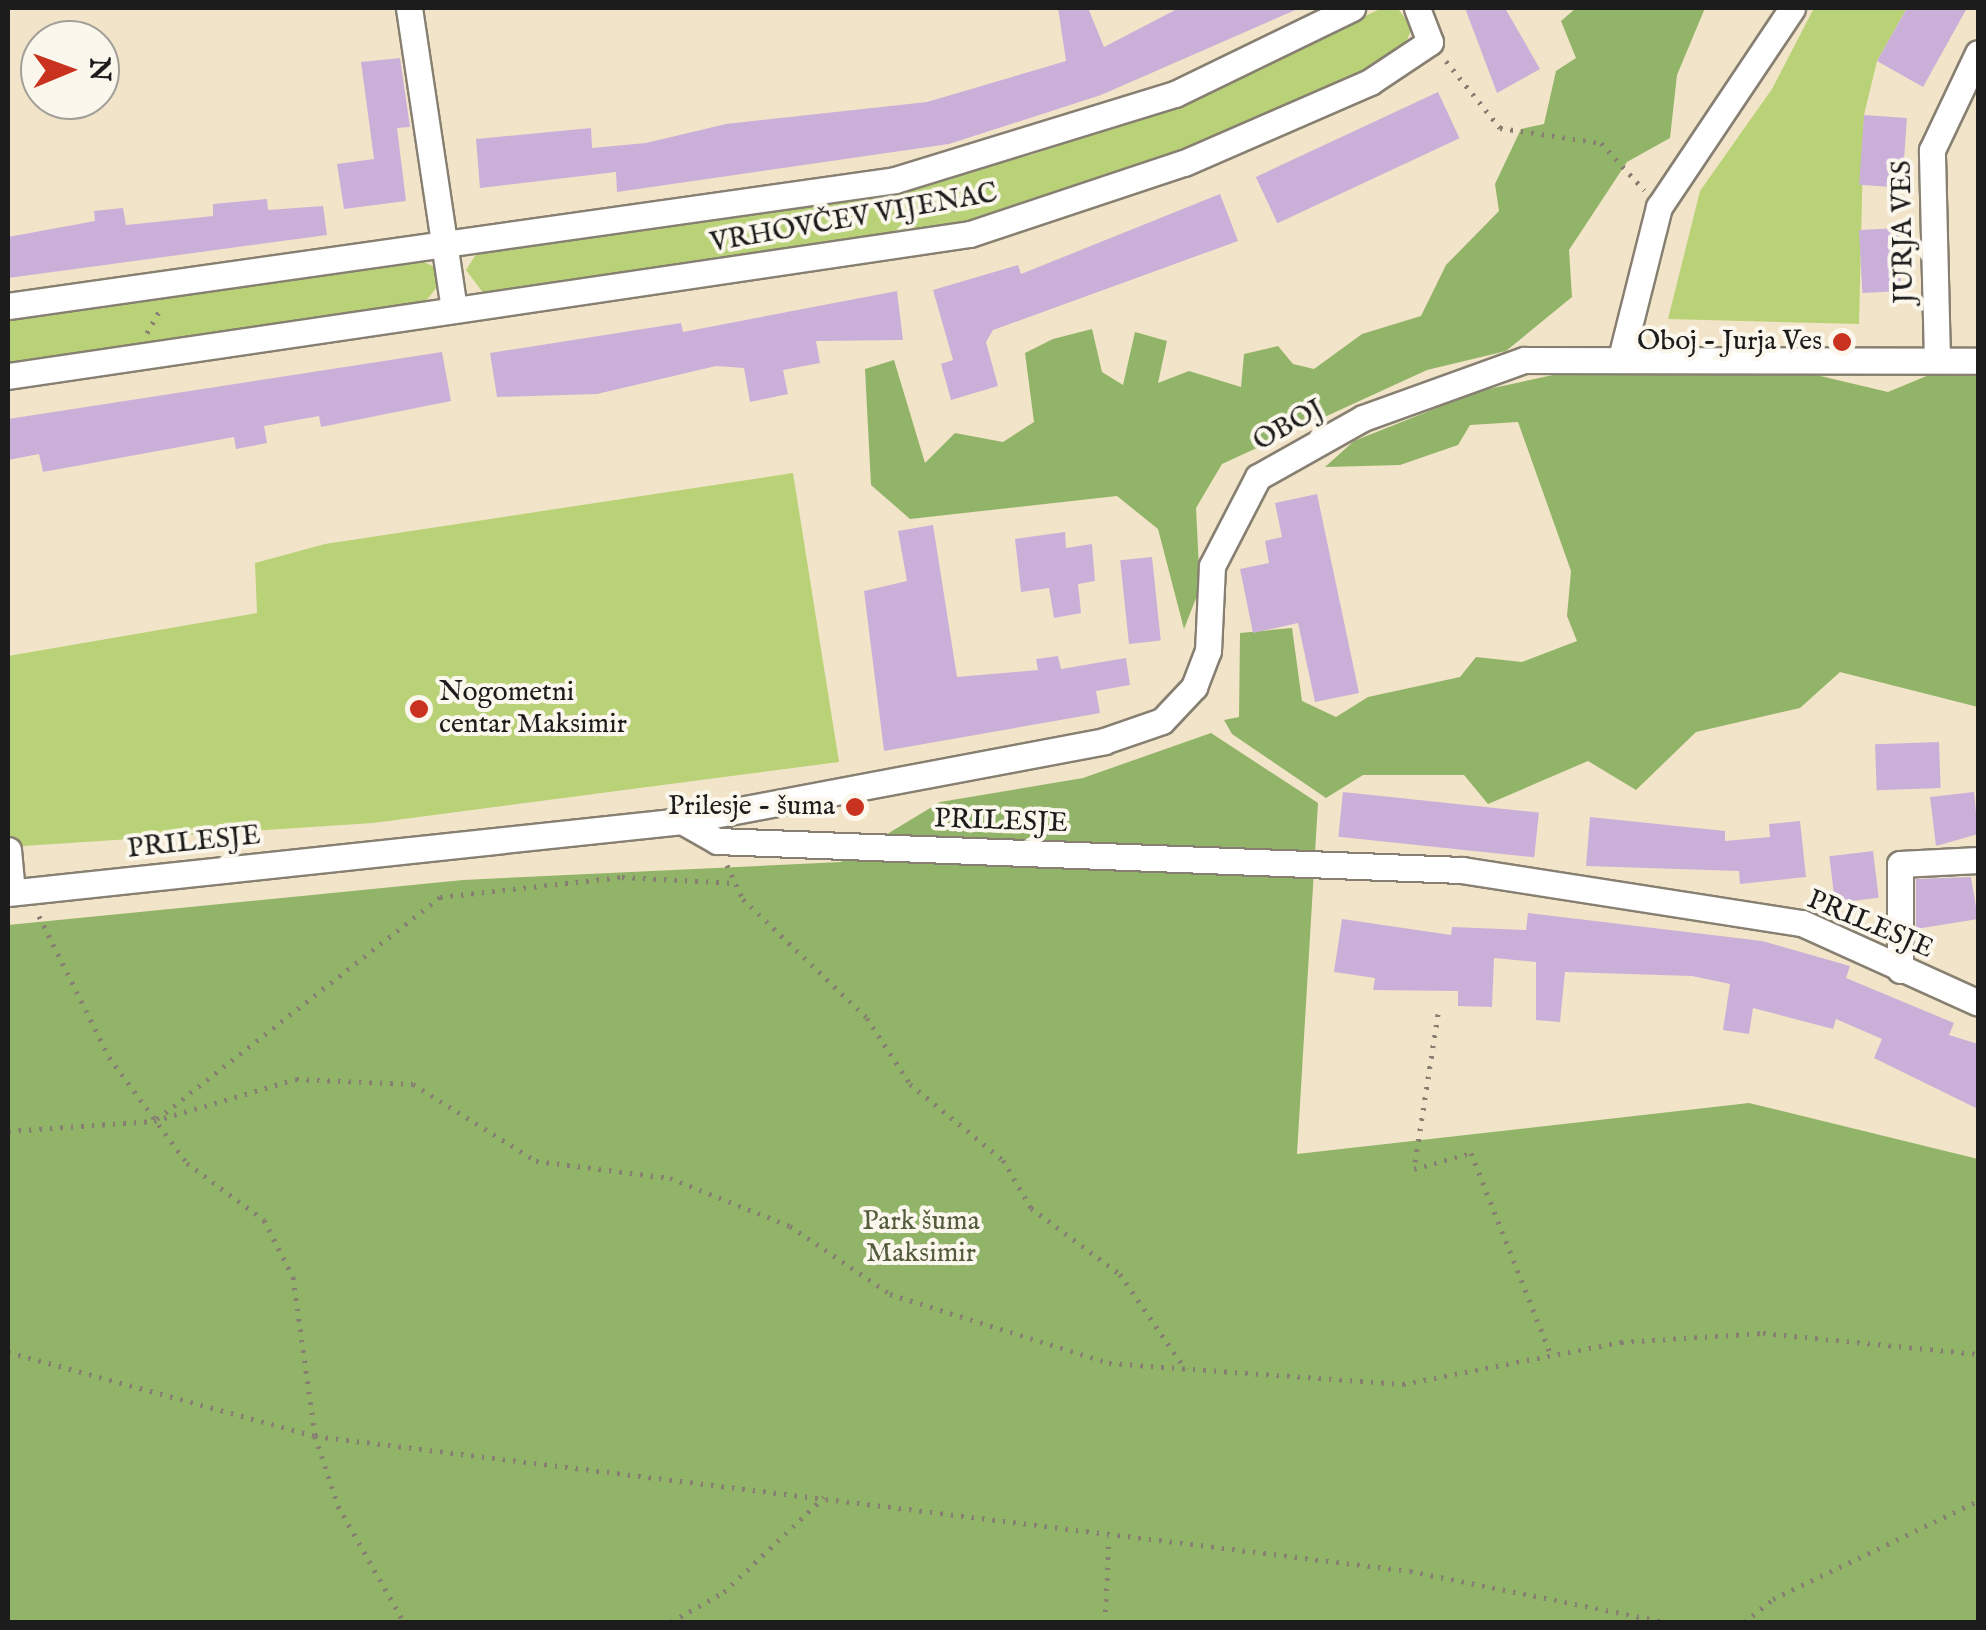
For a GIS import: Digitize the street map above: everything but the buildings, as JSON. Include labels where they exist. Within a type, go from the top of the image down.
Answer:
[{"type":"street","points":[[409,8],[454,308]]},
{"type":"street","name":"VRHOVČEV VIJENAC","points":[[8,306],[895,180],[953,166],[1176,94],[1352,8]]},
{"type":"street","name":"VRHOVČEV VIJENAC","points":[[8,376],[968,234],[1184,164],[1370,82],[1430,42],[1417,8]]},
{"type":"street","points":[[1622,354],[1659,207],[1792,8]]},
{"type":"street","name":"JURJA VES","points":[[1937,360],[1932,150],[1978,54]]},
{"type":"street","name":"OBOJ","points":[[682,821],[1034,758],[1148,728],[1177,708],[1204,670],[1212,566],[1258,477],[1363,418],[1524,360],[1622,354],[1978,361]]},
{"type":"street","name":"PRILESJE","points":[[10,892],[682,821],[717,841],[1462,870],[1802,924],[1978,1003]]},
{"type":"street","points":[[8,850],[10,892]]},
{"type":"street","points":[[1900,970],[1900,864],[1978,860]]},
{"type":"path","points":[[1460,78],[1500,128],[1602,142],[1659,207]]},
{"type":"path","points":[[953,166],[950,202],[968,234]]},
{"type":"path","points":[[895,180],[908,208],[916,242]]},
{"type":"path","points":[[908,208],[950,202]]},
{"type":"path","points":[[150,354],[146,327],[185,281]]},
{"type":"path","points":[[722,855],[736,883],[782,944],[867,1018],[910,1084],[1002,1160],[1031,1208],[1120,1274],[1186,1370]]},
{"type":"path","points":[[154,1121],[440,897],[622,877],[736,883]]},
{"type":"path","points":[[38,908],[108,1056],[186,1162],[264,1220],[294,1277],[315,1436],[338,1506],[404,1622]]},
{"type":"path","points":[[1438,1014],[1414,1168],[1471,1153],[1550,1353]]},
{"type":"path","points":[[8,1130],[154,1121],[296,1080],[413,1084],[536,1161],[670,1178],[790,1226],[890,1294],[1109,1363],[1403,1384],[1550,1353],[1763,1333],[1978,1354]]},
{"type":"path","points":[[8,1352],[315,1436],[824,1497],[1109,1538],[1410,1571],[1666,1622]]},
{"type":"path","points":[[672,1622],[724,1592],[824,1497]]},
{"type":"path","points":[[1744,1622],[1773,1599],[1978,1501]]},
{"type":"path","points":[[1105,1622],[1109,1538]]},
{"type":"green space","points":[[1382,8],[1399,10],[1412,28],[1402,52],[1213,142],[978,221],[484,294],[466,270],[480,248],[1031,155],[1190,100]]},
{"type":"green space","points":[[1576,8],[1705,8],[1677,75],[1670,138],[1627,162],[1569,250],[1572,297],[1506,351],[1427,370],[1222,464],[1196,508],[1200,588],[1184,629],[1158,529],[1117,496],[910,519],[871,485],[865,369],[894,360],[925,463],[955,433],[1003,442],[1034,422],[1025,353],[1053,339],[1092,329],[1102,372],[1123,385],[1135,332],[1167,341],[1158,383],[1189,371],[1241,387],[1244,354],[1278,346],[1293,364],[1314,369],[1362,334],[1421,316],[1446,265],[1499,211],[1495,184],[1521,129],[1544,124],[1556,71],[1576,58],[1561,21]]},
{"type":"green space","points":[[1814,8],[1907,8],[1877,61],[1864,115],[1859,324],[1668,319],[1700,191],[1772,89]]},
{"type":"green space","points":[[417,259],[435,267],[440,283],[422,306],[8,365],[8,317]]},
{"type":"green space","points":[[1752,360],[1888,392],[1929,375],[1978,376],[1978,707],[1840,672],[1800,708],[1696,732],[1636,790],[1588,761],[1488,804],[1464,775],[1363,775],[1326,798],[1232,734],[1224,720],[1239,717],[1240,633],[1292,628],[1302,701],[1336,717],[1368,697],[1460,677],[1476,657],[1522,662],[1577,641],[1567,616],[1571,571],[1518,422],[1470,425],[1458,445],[1400,465],[1325,467],[1354,441],[1479,391],[1586,368],[1726,373]]},
{"type":"green space","name":"Nogometni centar Maksimir","points":[[793,473],[839,762],[373,823],[8,847],[8,656],[257,613],[255,563],[325,544]]},
{"type":"green space","name":"Park šuma Maksimir","points":[[1211,733],[1318,803],[1297,1154],[1749,1103],[1978,1159],[1978,1622],[8,1622],[8,925],[463,880],[841,862],[940,802],[1083,778]]},
{"type":"place","name":"Oboj - Jurja Ves","points":[[1842,342]]},
{"type":"place","name":"Nogometni centar Maksimir","points":[[419,709]]},
{"type":"place","name":"Prilesje - šuma","points":[[855,807]]}]
